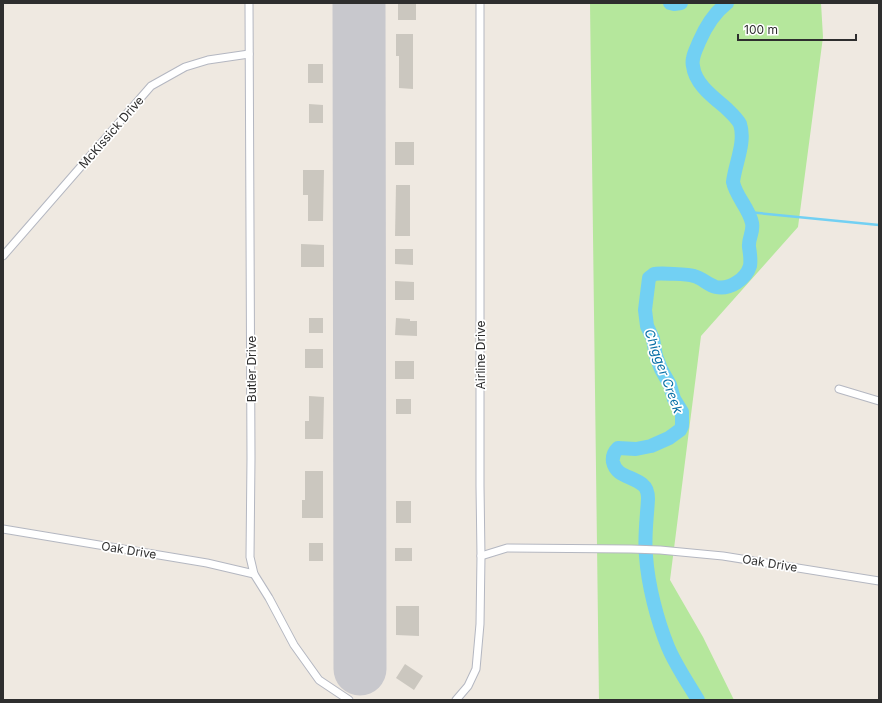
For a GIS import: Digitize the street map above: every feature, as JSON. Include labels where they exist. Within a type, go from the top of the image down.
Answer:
[{"type":"street","name":"Butler Drive","points":[[249,3],[250,556],[254,574],[269,598],[294,645],[319,680],[349,700]]},
{"type":"street","name":"Airline Drive","points":[[456,700],[468,686],[476,669],[480,633],[480,3]]},
{"type":"street","name":"McKissick Drive","points":[[3,256],[151,86],[185,67],[208,60],[249,54]]},
{"type":"street","points":[[839,389],[879,401]]},
{"type":"street","name":"Oak Drive","points":[[3,529],[206,563],[254,574]]},
{"type":"street","name":"Oak Drive","points":[[481,556],[507,548],[660,550],[723,556],[879,581]]},
{"type":"green space","points":[[590,3],[821,3],[823,37],[798,227],[701,336],[670,580],[703,637],[734,700],[599,700]]},
{"type":"building","points":[[398,3],[416,3],[416,20],[398,20]]},
{"type":"building","points":[[396,34],[413,34],[413,89],[399,88],[399,56],[396,56]]},
{"type":"building","points":[[308,64],[323,64],[323,83],[308,83]]},
{"type":"building","points":[[309,104],[323,105],[323,123],[309,123]]},
{"type":"building","points":[[395,142],[414,142],[414,165],[395,165]]},
{"type":"building","points":[[303,170],[324,170],[323,221],[308,221],[308,195],[303,195]]},
{"type":"building","points":[[396,185],[410,185],[410,236],[395,236]]},
{"type":"building","points":[[301,244],[324,245],[324,267],[301,267]]},
{"type":"building","points":[[395,249],[413,249],[413,265],[395,264]]},
{"type":"building","points":[[395,281],[414,282],[414,300],[395,300]]},
{"type":"building","points":[[309,318],[323,318],[323,333],[309,333]]},
{"type":"building","points":[[396,318],[417,321],[417,336],[395,335]]},
{"type":"building","points":[[305,349],[323,349],[323,368],[305,368]]},
{"type":"building","points":[[395,361],[414,361],[414,379],[395,379]]},
{"type":"building","points":[[309,396],[324,397],[323,439],[305,439],[305,421],[309,421]]},
{"type":"building","points":[[396,399],[411,399],[411,414],[396,414]]},
{"type":"building","points":[[305,471],[323,471],[323,518],[302,518],[302,500],[305,500]]},
{"type":"building","points":[[396,501],[411,501],[411,523],[396,523]]},
{"type":"building","points":[[309,543],[323,543],[323,561],[309,561]]},
{"type":"building","points":[[395,548],[412,548],[412,561],[395,561]]},
{"type":"building","points":[[396,606],[419,606],[419,636],[396,635]]},
{"type":"building","points":[[405,664],[423,676],[414,690],[396,678]]},
{"type":"waterway","name":"Chigger Creek","points":[[670,3],[681,3]]},
{"type":"waterway","name":"Chigger Creek","points":[[698,700],[671,654],[660,625],[654,602],[645,549],[648,499],[647,491],[639,482],[618,471],[613,462],[613,458],[614,453],[618,448],[636,449],[651,446],[669,438],[680,430],[682,426],[682,412],[674,399],[670,385],[661,369],[656,356],[653,339],[647,326],[645,310],[649,278],[654,274],[691,275],[700,278],[713,286],[727,287],[741,279],[748,271],[750,266],[749,244],[752,223],[733,182],[741,146],[742,131],[740,124],[732,114],[710,95],[697,79],[694,73],[693,63],[695,51],[707,26],[718,11],[727,3]]},
{"type":"waterway","points":[[748,212],[879,225]]},
{"type":"runway","points":[[359,3],[360,669]]}]
